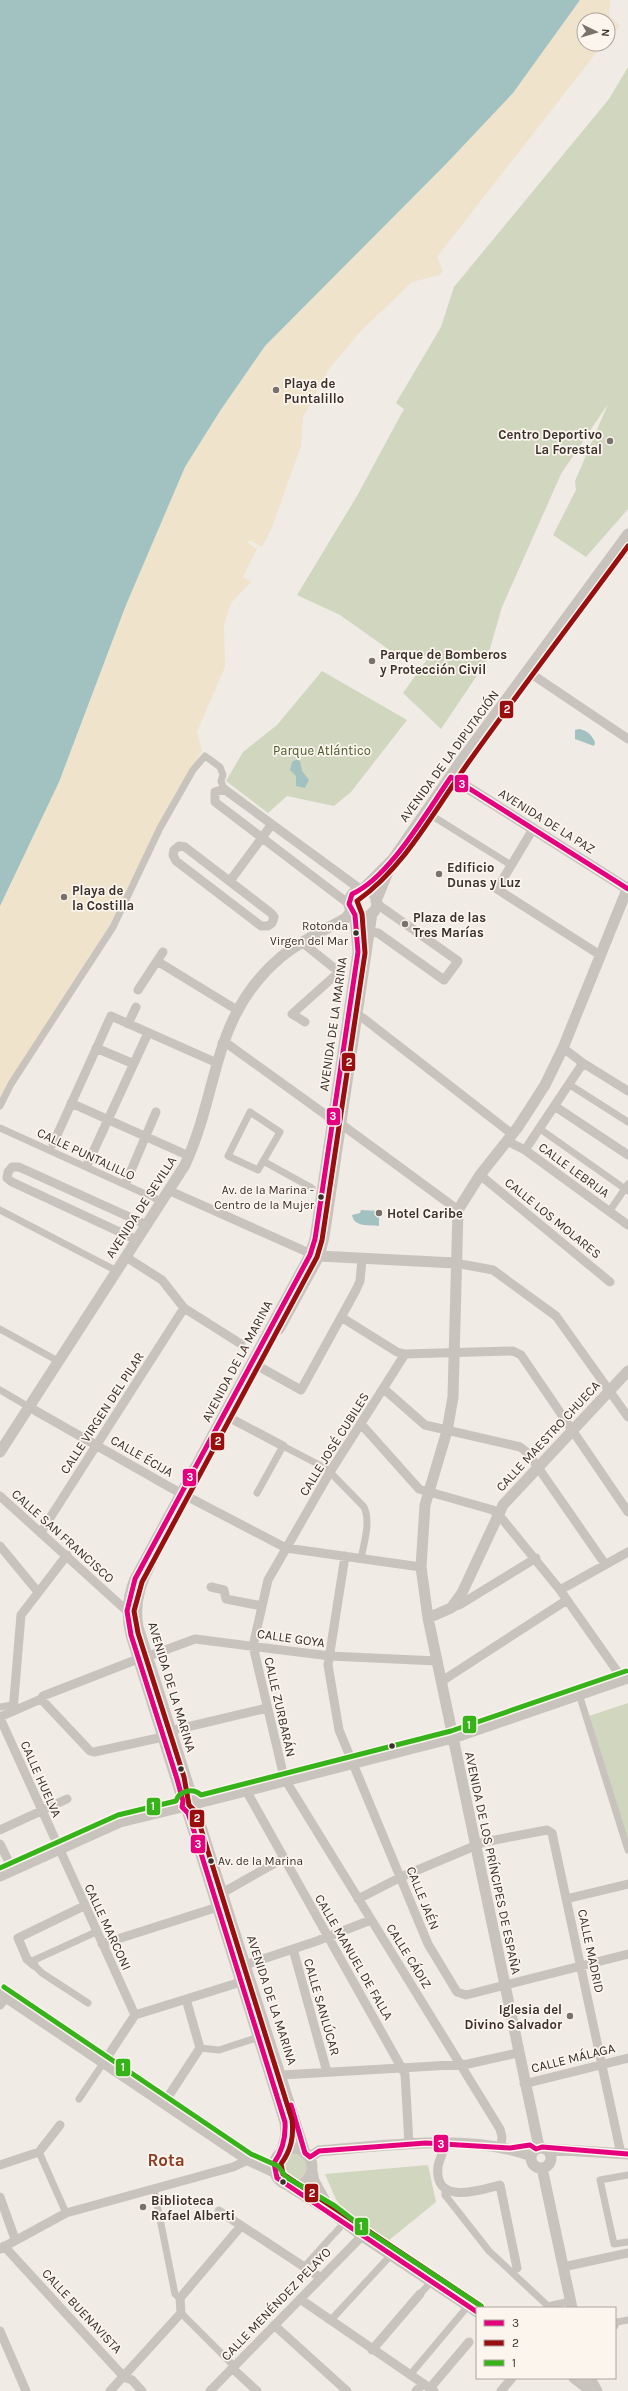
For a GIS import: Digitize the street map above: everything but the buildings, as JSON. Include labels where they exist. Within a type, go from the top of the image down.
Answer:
[{"type":"street","name":"AVENIDA DE LA DIPUTACIÓN","points":[[361,889],[393,859],[527,671],[628,534]]},
{"type":"street","points":[[527,671],[628,739]]},
{"type":"street","points":[[0,1106],[12,1084],[113,927],[160,828],[193,770],[205,756],[220,767],[224,775],[221,781],[224,789],[361,889],[373,894],[375,906],[458,961],[444,980],[378,933],[370,932]]},
{"type":"street","name":"AVENIDA DE LA PAZ","points":[[451,777],[628,888]]},
{"type":"street","points":[[224,789],[215,792],[216,802],[352,910],[364,917],[375,906]]},
{"type":"street","points":[[426,812],[511,865]]},
{"type":"street","points":[[230,881],[272,824]]},
{"type":"street","points":[[533,829],[497,890],[600,955]]},
{"type":"street","points":[[179,846],[185,847],[230,881],[271,913],[274,917],[272,923],[268,926],[261,926],[176,861],[173,855],[174,850],[179,846]]},
{"type":"street","name":"AVENIDA DE LA DIPUTACIÓN","points":[[375,906],[393,859]]},
{"type":"street","name":"AVENIDA DE LOS PRÍNCIPES DE ESPAÑA","points":[[546,2164],[551,2154],[538,2150],[428,1618],[421,1567],[428,1492],[447,1431],[453,1396],[455,1263],[458,1210],[480,1175],[510,1138],[545,1085],[563,1048],[628,888]]},
{"type":"street","points":[[352,910],[352,894],[361,889]]},
{"type":"street","name":"AVENIDA DE LA MARINA","points":[[308,2155],[222,1893],[190,1806],[142,1658],[128,1623],[127,1611],[135,1579],[230,1418],[315,1256],[375,906]]},
{"type":"street","name":"AVENIDA DE SEVILLA","points":[[0,1451],[170,1191],[190,1156],[200,1128],[222,1043],[237,1010],[272,965],[303,943],[346,918],[352,910]]},
{"type":"street","name":"AVENIDA DE LA MARINA","points":[[337,1122],[358,952],[352,910]]},
{"type":"street","points":[[303,943],[339,972],[292,1014],[305,1022]]},
{"type":"street","points":[[138,990],[163,952]]},
{"type":"street","points":[[157,961],[237,1010]]},
{"type":"street","points":[[128,1024],[136,1007]]},
{"type":"street","points":[[53,1144],[111,1016],[217,1063]]},
{"type":"street","name":"CALLE LEBRIJA","points":[[356,1017],[363,1018],[525,1150],[628,1225]]},
{"type":"street","points":[[88,1162],[148,1033]]},
{"type":"street","points":[[222,1043],[229,1045],[458,1210]]},
{"type":"street","points":[[96,1048],[134,1064]]},
{"type":"street","points":[[563,1048],[583,1063],[628,1091]]},
{"type":"street","points":[[525,1150],[556,1107],[583,1063]]},
{"type":"street","points":[[570,1085],[628,1122]]},
{"type":"street","points":[[71,1103],[190,1156]]},
{"type":"street","points":[[556,1107],[628,1154]]},
{"type":"street","points":[[127,1180],[156,1112]]},
{"type":"street","points":[[250,1112],[280,1132],[263,1161],[258,1170],[228,1156],[250,1112]]},
{"type":"street","name":"CALLE PUNTALILLO","points":[[0,1128],[162,1202]]},
{"type":"street","points":[[540,1129],[627,1188],[609,1212]]},
{"type":"street","points":[[263,1161],[312,1188]]},
{"type":"street","points":[[137,1240],[12,1182],[7,1178],[8,1172],[12,1167],[18,1167],[147,1225]]},
{"type":"street","name":"CALLE LOS MOLARES","points":[[480,1175],[610,1282]]},
{"type":"street","points":[[170,1191],[315,1256],[455,1263],[494,1270],[556,1316],[628,1417]]},
{"type":"street","points":[[0,1210],[117,1271]]},
{"type":"street","name":"AVENIDA DE LA MARINA","points":[[142,1658],[136,1616],[139,1591],[145,1575],[185,1494],[315,1256]]},
{"type":"street","points":[[126,1257],[162,1280],[184,1308],[241,1344]]},
{"type":"street","points":[[258,1366],[302,1390],[360,1281],[362,1259]]},
{"type":"street","name":"CALLE VIRGEN DEL PILAR","points":[[41,1532],[98,1445],[184,1308]]},
{"type":"street","points":[[341,1317],[397,1352],[405,1354],[513,1351],[521,1355],[628,1512]]},
{"type":"street","points":[[0,1329],[58,1361]]},
{"type":"street","name":"CALLE JOSÉ CUBILES","points":[[286,1548],[331,1472],[405,1354]]},
{"type":"street","name":"CALLE MAESTRO CHUECA","points":[[428,1618],[450,1608],[462,1593],[503,1505],[538,1465],[628,1371]]},
{"type":"street","points":[[384,1389],[425,1425],[520,1447],[538,1465],[606,1564]]},
{"type":"street","name":"CALLE ÉCIJA","points":[[0,1390],[185,1494],[286,1548]]},
{"type":"street","points":[[230,1418],[331,1472],[364,1507],[367,1521],[361,1559]]},
{"type":"street","points":[[0,1876],[120,1822],[247,1792],[453,1738],[624,1679],[536,1558],[499,1515],[493,1510],[418,1489],[361,1424]]},
{"type":"street","points":[[257,1492],[283,1446]]},
{"type":"street","name":"CALLE SAN FRANCISCO","points":[[0,1496],[67,1555],[127,1611]]},
{"type":"street","points":[[0,1546],[38,1592]]},
{"type":"street","points":[[286,1548],[421,1567]]},
{"type":"street","name":"CALLE ZURBARÁN","points":[[286,1548],[268,1580],[253,1646],[286,1781]]},
{"type":"street","points":[[560,1590],[628,1552]]},
{"type":"street","points":[[0,1707],[13,1708],[21,1615],[67,1555]]},
{"type":"street","name":"CALLE JAÉN","points":[[345,1556],[328,1666],[339,1730],[428,1944],[457,1992],[466,1995],[628,1954]]},
{"type":"street","points":[[450,1608],[461,1604],[536,1558]]},
{"type":"street","points":[[210,1587],[224,1590],[226,1599],[262,1606]]},
{"type":"street","points":[[442,1681],[567,1600]]},
{"type":"street","name":"CALLE GOYA","points":[[0,1718],[13,1708],[41,1699],[43,1696],[195,1639],[330,1656],[437,1661]]},
{"type":"street","points":[[579,1694],[628,1850]]},
{"type":"street","points":[[41,1699],[90,1751],[94,1752],[267,1708]]},
{"type":"street","name":"CALLE HUELVA","points":[[0,1718],[58,1850]]},
{"type":"street","name":"CALLE CÁDIZ","points":[[286,1781],[500,2129],[505,2147]]},
{"type":"street","name":"CALLE MANUEL DE FALLA","points":[[247,1792],[326,1935],[402,2067],[405,2074],[409,2144]]},
{"type":"street","points":[[0,1830],[66,1799]]},
{"type":"street","name":"AVENIDA DE LA MARINA","points":[[190,1806],[218,1908],[260,2037],[285,2122],[286,2134],[279,2155]]},
{"type":"street","name":"CALLE MADRID","points":[[358,1899],[401,1877],[484,1842],[548,1830],[552,1833],[601,2065],[624,2154]]},
{"type":"street","points":[[0,1844],[13,1870]]},
{"type":"street","name":"CALLE MARCONI","points":[[58,1850],[135,2014]]},
{"type":"street","points":[[222,1893],[284,1858]]},
{"type":"street","points":[[566,1899],[628,1884]]},
{"type":"street","points":[[84,1906],[18,1938],[32,1963],[42,1973],[88,2003]]},
{"type":"street","points":[[102,1944],[218,1908]]},
{"type":"street","points":[[245,1965],[371,1920]]},
{"type":"street","points":[[32,1963],[96,1932]]},
{"type":"street","name":"CALLE SANLÚCAR","points":[[292,1949],[327,2072]]},
{"type":"street","points":[[79,2099],[135,2014],[241,1982]]},
{"type":"street","points":[[2,1998],[104,2062],[248,2160],[274,2172],[281,2182],[331,2212],[362,2236],[472,2309],[410,2375]]},
{"type":"street","points":[[164,2103],[200,2048],[186,1999]]},
{"type":"street","points":[[200,2048],[220,2050],[260,2037]]},
{"type":"street","points":[[282,2075],[460,2064],[517,2053]]},
{"type":"street","name":"CALLE MÁLAGA","points":[[524,2084],[628,2058]]},
{"type":"street","points":[[0,2165],[39,2152],[60,2125]]},
{"type":"street","points":[[2,2247],[66,2213],[233,2167],[248,2160],[279,2155],[294,2148],[308,2155],[319,2151],[409,2144],[445,2144],[538,2150],[574,2150],[624,2154]]},
{"type":"street","points":[[445,2144],[438,2167],[440,2181],[445,2188],[456,2194],[462,2194],[500,2185],[516,2268]]},
{"type":"street","points":[[538,2150],[534,2165],[546,2164],[574,2150]]},
{"type":"street","points":[[39,2152],[66,2213]]},
{"type":"street","points":[[274,2172],[279,2155]]},
{"type":"street","points":[[308,2155],[314,2181],[331,2212]]},
{"type":"street","points":[[445,2188],[445,2195],[484,2245],[512,2274],[548,2306],[571,2305],[563,2267],[546,2164]]},
{"type":"street","points":[[286,2185],[299,2185],[305,2182],[312,2171]]},
{"type":"street","points":[[628,2175],[600,2180],[614,2244],[628,2242]]},
{"type":"street","points":[[154,2189],[175,2294],[180,2298]]},
{"type":"street","points":[[0,2197],[15,2239]]},
{"type":"street","points":[[219,2211],[320,2278]]},
{"type":"street","points":[[304,2267],[344,2223]]},
{"type":"street","points":[[241,2226],[180,2298],[181,2313],[257,2391]]},
{"type":"street","name":"CALLE MENÉNDEZ PELAYO","points":[[210,2391],[362,2236]]},
{"type":"street","name":"CALLE BUENAVISTA","points":[[2,2247],[124,2377],[132,2380],[142,2391]]},
{"type":"street","points":[[563,2267],[628,2253]]},
{"type":"street","points":[[330,2321],[391,2255]]},
{"type":"street","points":[[372,2350],[431,2282]]},
{"type":"street","points":[[300,2299],[372,2350],[429,2387]]},
{"type":"street","points":[[110,2391],[181,2313]]},
{"type":"street","points":[[616,2324],[617,2322],[628,2320]]},
{"type":"street","points":[[274,2325],[347,2391]]},
{"type":"street","points":[[0,2331],[26,2391]]},
{"type":"street","points":[[416,2391],[429,2387],[469,2342]]},
{"type":"street","points":[[501,2391],[511,2379]]},
{"type":"street","points":[[575,2379],[591,2391]]},
{"type":"street","points":[[591,2379],[597,2391]]},
{"type":"green space","points":[[628,67],[628,509],[586,557],[553,535],[576,490],[575,481],[608,404],[561,474],[502,607],[486,662],[441,729],[403,693],[428,658],[413,651],[405,661],[340,615],[297,595],[357,496],[404,409],[396,403],[441,327],[454,287],[609,99]]},
{"type":"green space","name":"Parque Atlántico","points":[[322,671],[407,720],[351,792],[334,806],[287,796],[268,813],[226,781],[243,752],[277,725]]},
{"type":"green space","points":[[628,1703],[628,1840],[589,1716]]},
{"type":"green space","points":[[293,2152],[303,2156],[307,2166],[303,2176],[293,2180],[283,2176],[279,2166],[283,2156]]},
{"type":"green space","points":[[428,2165],[436,2202],[383,2245],[346,2216],[336,2199],[325,2174]]},
{"type":"sand","name":"Playa de Puntalillo","points":[[580,0],[610,0],[609,12],[576,12],[576,52],[597,52],[437,257],[443,271],[439,275],[412,282],[359,333],[329,369],[303,417],[301,446],[271,530],[262,547],[249,540],[248,543],[257,549],[243,577],[251,582],[231,603],[224,624],[225,667],[197,732],[202,751],[166,810],[109,926],[0,1100],[0,906],[59,782],[126,605],[185,467],[220,411],[265,346],[446,164],[513,93]]},
{"type":"sand","name":"Playa de Puntalillo","points":[[616,22],[620,26],[616,30]]},
{"type":"water","points":[[0,0],[580,0],[513,93],[446,164],[265,346],[220,411],[185,467],[126,605],[59,782],[0,906]]},
{"type":"water","points":[[579,729],[591,735],[595,742],[594,746],[575,739],[575,730]]},
{"type":"water","points":[[297,759],[300,761],[302,771],[309,780],[305,788],[296,786],[296,776],[290,770],[292,762]]},
{"type":"water","points":[[361,1210],[379,1211],[379,1226],[362,1225],[356,1222],[352,1215],[360,1213]]},
{"type":"transit line","name":"2","points":[[481,2306],[283,2174],[281,2164],[291,2143],[293,2132],[292,2120],[201,1829],[194,1810],[189,1805],[184,1777],[138,1633],[134,1611],[142,1582],[317,1257],[322,1240],[365,953],[362,914],[357,901],[390,872],[418,837],[468,763],[628,546]]},
{"type":"transit line","name":"3","points":[[476,2311],[277,2178],[274,2163],[283,2144],[285,2122],[194,1831],[188,1813],[182,1807],[183,1801],[177,1779],[131,1635],[127,1611],[135,1579],[310,1255],[315,1239],[358,952],[355,915],[349,904],[352,894],[366,885],[394,858],[407,842],[451,777],[628,889]]},
{"type":"transit line","name":"1","points":[[0,1868],[118,1815],[176,1801],[180,1795],[187,1791],[194,1791],[201,1795],[451,1731],[626,1671]]},
{"type":"transit line","name":"1","points":[[4,1987],[251,2154],[278,2166],[286,2177],[335,2206],[366,2230],[481,2306]]},
{"type":"transit line","name":"3","points":[[291,2105],[305,2153],[310,2157],[319,2151],[426,2143],[510,2148],[530,2145],[536,2149],[542,2147],[628,2154]]},
{"type":"place","name":"Playa de Puntalillo","points":[[276,390]]},
{"type":"place","name":"Centro Deportivo La Forestal","points":[[610,441]]},
{"type":"place","name":"Parque de Bomberos y Protección Civil","points":[[372,661]]},
{"type":"place","name":"Edificio Dunas y Luz","points":[[439,874]]},
{"type":"place","name":"Playa de la Costilla","points":[[64,897]]},
{"type":"place","name":"Plaza de las Tres Marías","points":[[405,924]]},
{"type":"place","name":"Rotonda Virgen del Mar","points":[[356,933]]},
{"type":"place","name":"Av. de la Marina - Centro de la Mujer","points":[[321,1197]]},
{"type":"place","name":"Hotel Caribe","points":[[379,1213]]},
{"type":"place","name":"Av. de la Marina","points":[[211,1861]]},
{"type":"place","name":"Iglesia del Divino Salvador","points":[[570,2016]]},
{"type":"place","name":"Biblioteca Rafael Alberti","points":[[143,2207]]},
{"type":"district","name":"Rota","points":[[166,2160]]}]
